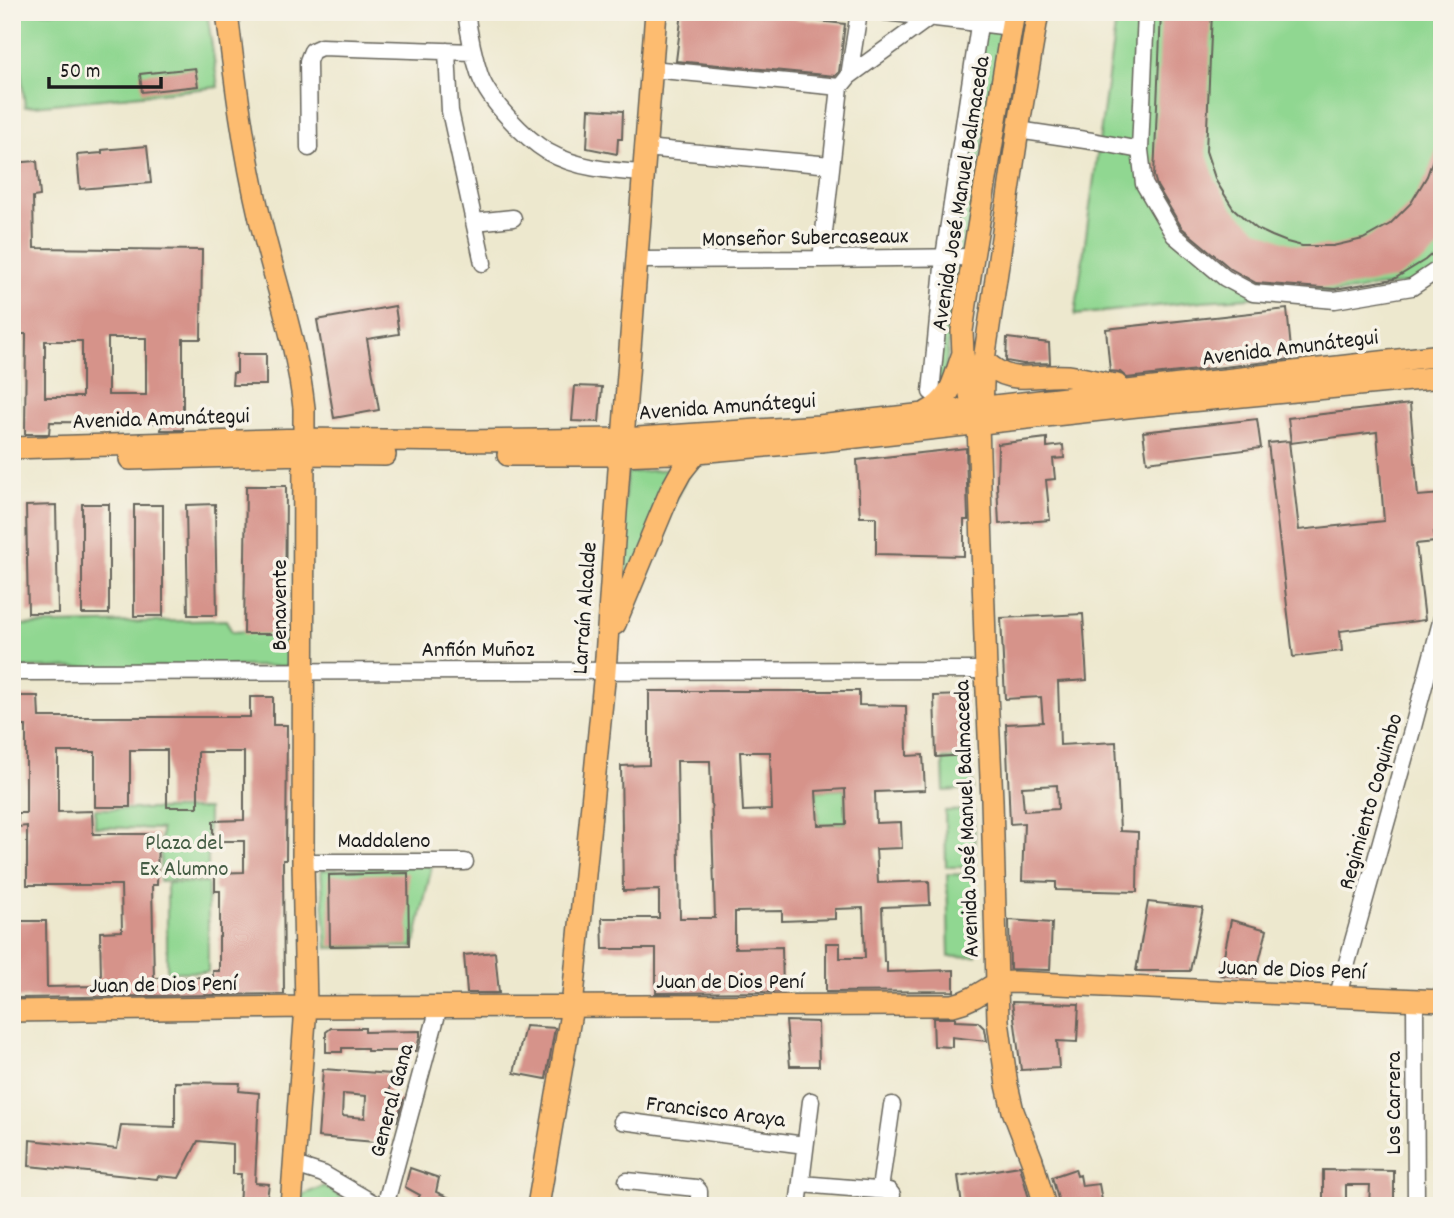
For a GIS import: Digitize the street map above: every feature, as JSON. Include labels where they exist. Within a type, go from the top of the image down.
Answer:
[{"type":"main road","name":"Benavente","points":[[227,12],[236,88],[260,217],[299,373],[304,408],[303,862],[306,1007],[291,1206]]},
{"type":"main road","name":"Larraín Alcalde","points":[[538,1206],[572,1007],[605,671],[656,12]]},
{"type":"main road","name":"Avenida José Manuel Balmaceda","points":[[1038,12],[977,413],[998,1021],[1013,1111],[1032,1160],[1045,1206]]},
{"type":"main road","name":"Avenida José Manuel Balmaceda","points":[[977,413],[963,354],[962,331],[1013,20]]},
{"type":"main road","points":[[925,413],[937,407],[947,396],[963,354]]},
{"type":"main road","name":"Avenida Amunátegui","points":[[12,461],[464,442],[697,452],[821,441],[977,413],[1143,389],[1442,355]]},
{"type":"main road","points":[[984,360],[999,373],[1007,376],[1067,376],[1143,389]]},
{"type":"main road","name":"Avenida Amunátegui","points":[[622,447],[925,413],[1151,405],[1442,377]]},
{"type":"main road","name":"Avenida Amunátegui","points":[[12,448],[303,447]]},
{"type":"main road","points":[[607,642],[670,492],[697,452]]},
{"type":"main road","name":"Juan de Dios Pení","points":[[12,1011],[306,1007],[953,1005],[974,997],[997,983],[1013,982],[1442,1001]]},
{"type":"street","points":[[467,12],[473,52],[481,79],[508,117],[533,141],[550,153],[574,162],[603,170],[642,173]]},
{"type":"street","points":[[821,259],[831,165],[844,82],[859,12]]},
{"type":"street","points":[[885,12],[930,18],[1013,20]]},
{"type":"street","points":[[1146,12],[1140,150],[1144,184],[1174,235],[1225,278],[1253,293],[1335,300],[1412,287],[1442,267]]},
{"type":"street","points":[[651,69],[844,82],[930,18]]},
{"type":"street","points":[[931,392],[944,257],[980,18]]},
{"type":"street","points":[[309,148],[308,61],[312,51],[321,47],[473,52]]},
{"type":"street","points":[[447,51],[450,111],[483,263]]},
{"type":"street","points":[[1018,130],[1140,150]]},
{"type":"street","points":[[645,148],[831,165]]},
{"type":"street","points":[[475,222],[513,218]]},
{"type":"street","name":"Monseñor Subercaseaux","points":[[638,260],[973,257]]},
{"type":"street","name":"Regimiento Coquimbo","points":[[1338,995],[1442,618]]},
{"type":"street","name":"Anfión Muñoz","points":[[12,672],[986,670]]},
{"type":"street","name":"Maddaleno","points":[[303,862],[465,862]]},
{"type":"street","name":"Los Carrera","points":[[1415,1000],[1416,1206]]},
{"type":"street","name":"General Gana","points":[[385,1206],[439,1007]]},
{"type":"street","points":[[798,1206],[811,1101]]},
{"type":"street","points":[[880,1189],[892,1105]]},
{"type":"street","name":"Francisco Araya","points":[[622,1121],[806,1144]]},
{"type":"street","points":[[295,1166],[323,1174],[378,1206]]},
{"type":"street","points":[[627,1181],[696,1188],[699,1191],[699,1206]]},
{"type":"street","points":[[801,1184],[880,1189],[891,1192],[890,1206]]},
{"type":"green space","points":[[14,12],[207,12],[218,87],[25,107]]},
{"type":"green space","points":[[985,12],[1005,12],[968,240],[952,312],[945,378],[936,381],[931,371]]},
{"type":"green space","points":[[1117,12],[1442,12],[1442,280],[1357,291],[1202,301],[1075,315]]},
{"type":"green space","points":[[12,340],[19,340],[17,435],[12,435]]},
{"type":"green space","points":[[692,467],[613,618],[627,473]]},
{"type":"green space","points":[[226,620],[232,632],[288,629],[288,666],[13,668],[14,625]]},
{"type":"green space","points":[[970,758],[973,789],[944,791],[943,759]]},
{"type":"green space","points":[[845,789],[846,824],[818,825],[816,791]]},
{"type":"green space","name":"Plaza del Ex Alumno","points":[[95,809],[208,809],[208,879],[160,881],[161,829],[95,827]]},
{"type":"green space","points":[[974,810],[975,867],[946,867],[945,811]]},
{"type":"green space","points":[[432,865],[414,947],[327,948],[321,870]]},
{"type":"green space","points":[[947,874],[975,875],[976,956],[949,957]]},
{"type":"green space","points":[[167,883],[208,883],[208,972],[167,972]]},
{"type":"green space","points":[[324,1186],[354,1206],[301,1206],[302,1195]]},
{"type":"building","points":[[682,12],[760,12],[845,24],[839,72],[835,76],[676,61]]},
{"type":"building","points":[[1161,12],[1212,12],[1206,151],[1216,181],[1233,208],[1257,229],[1302,246],[1333,246],[1363,239],[1390,224],[1411,203],[1427,176],[1442,139],[1442,245],[1425,260],[1394,279],[1335,289],[1256,283],[1231,269],[1182,228],[1154,176]]},
{"type":"building","points":[[195,68],[198,86],[142,92],[140,74]]},
{"type":"building","points":[[589,109],[623,111],[622,139],[618,139],[617,154],[587,148]]},
{"type":"building","points":[[147,146],[151,183],[80,189],[77,155]]},
{"type":"building","points":[[37,161],[40,196],[33,197],[34,248],[202,250],[201,339],[183,339],[183,430],[161,430],[162,423],[50,422],[49,434],[25,434],[26,334],[12,334],[12,163]],"holes":[[[108,338],[146,338],[146,395],[108,395]],[[45,341],[82,341],[82,397],[45,397]]]},
{"type":"building","points":[[395,306],[399,334],[367,339],[379,410],[334,418],[317,320]]},
{"type":"building","points":[[1287,309],[1292,359],[1127,378],[1120,372],[1110,371],[1106,329]]},
{"type":"building","points":[[1007,338],[1049,343],[1050,363],[1023,364],[1006,361]]},
{"type":"building","points":[[237,354],[266,354],[266,385],[232,385],[233,373],[237,373]]},
{"type":"building","points":[[575,386],[602,387],[599,422],[572,421]]},
{"type":"building","points":[[1410,404],[1418,496],[1442,494],[1442,532],[1434,532],[1435,542],[1416,544],[1425,620],[1340,631],[1342,651],[1293,657],[1268,443],[1289,441],[1299,530],[1384,521],[1377,432],[1291,443],[1288,418]]},
{"type":"building","points":[[1257,419],[1261,448],[1147,462],[1143,432]]},
{"type":"building","points":[[1047,438],[1047,447],[1063,445],[1064,458],[1053,459],[1055,479],[1046,480],[1050,520],[999,524],[998,444]]},
{"type":"building","points":[[966,448],[968,520],[964,520],[964,556],[876,554],[876,517],[860,517],[857,460]]},
{"type":"building","points":[[246,486],[286,486],[285,634],[244,634]]},
{"type":"building","points":[[82,504],[109,504],[109,614],[82,614]]},
{"type":"building","points":[[215,504],[217,615],[188,615],[186,505]]},
{"type":"building","points":[[56,505],[58,613],[28,613],[26,506]]},
{"type":"building","points":[[134,505],[163,505],[163,616],[134,616]]},
{"type":"building","points":[[1083,614],[1087,680],[1058,682],[1060,745],[1116,742],[1120,831],[1138,832],[1137,892],[1056,890],[1056,882],[1022,881],[1024,823],[1010,824],[1006,724],[1043,722],[1041,697],[1005,699],[1001,618]],"holes":[[[1057,785],[1058,809],[1024,811],[1022,787]]]},
{"type":"building","points":[[649,691],[859,691],[859,705],[906,706],[907,756],[923,755],[925,790],[875,792],[876,823],[901,822],[902,848],[876,849],[878,883],[929,881],[930,905],[882,907],[884,962],[887,962],[887,972],[954,970],[954,991],[826,992],[826,943],[840,943],[840,958],[865,958],[863,908],[835,909],[835,919],[782,921],[782,911],[735,912],[735,948],[782,947],[783,992],[656,993],[656,949],[603,949],[602,918],[659,918],[659,890],[623,891],[621,766],[649,765]],"holes":[[[740,752],[770,752],[772,810],[743,811]],[[677,761],[710,761],[715,918],[680,918]],[[845,789],[846,824],[818,825],[816,791]]]},
{"type":"building","points":[[965,695],[967,755],[936,757],[934,696]]},
{"type":"building","points":[[19,696],[38,696],[39,717],[250,717],[250,697],[273,697],[273,725],[287,725],[286,860],[283,860],[284,994],[16,997],[14,921],[46,921],[47,987],[95,986],[95,977],[101,977],[100,932],[122,931],[121,885],[27,885],[27,826],[18,827],[18,813],[26,813],[26,726],[19,726]],"holes":[[[130,750],[167,750],[167,807],[198,807],[198,752],[244,752],[244,820],[213,821],[213,841],[244,841],[244,872],[215,873],[215,891],[220,891],[220,937],[219,971],[213,971],[213,977],[154,978],[152,885],[157,885],[158,834],[93,834],[92,811],[58,812],[58,752],[95,752],[95,807],[130,807]]]},
{"type":"building","points":[[408,873],[409,945],[330,946],[329,875]]},
{"type":"building","points":[[1148,902],[1203,908],[1190,971],[1136,971]]},
{"type":"building","points":[[1009,920],[1052,923],[1050,970],[1010,969]]},
{"type":"building","points":[[1231,920],[1267,930],[1255,978],[1220,975]]},
{"type":"building","points":[[495,952],[499,993],[467,993],[464,955]]},
{"type":"building","points":[[1012,1002],[1079,1004],[1077,1042],[1057,1041],[1059,1068],[1021,1070]]},
{"type":"building","points":[[933,1018],[978,1022],[985,1029],[987,1041],[952,1037],[952,1047],[934,1046]]},
{"type":"building","points":[[786,1021],[818,1022],[819,1066],[790,1066]]},
{"type":"building","points":[[525,1026],[555,1028],[546,1079],[514,1073]]},
{"type":"building","points":[[331,1028],[365,1028],[365,1032],[420,1031],[420,1036],[416,1051],[342,1048],[342,1052],[326,1052],[326,1032]]},
{"type":"building","points":[[323,1069],[391,1074],[389,1099],[403,1100],[397,1121],[388,1121],[386,1143],[318,1137]],"holes":[[[343,1094],[366,1096],[365,1118],[342,1116]]]},
{"type":"building","points":[[175,1082],[240,1083],[239,1091],[259,1093],[255,1183],[269,1184],[266,1206],[239,1206],[241,1174],[233,1174],[233,1144],[198,1141],[179,1178],[158,1176],[157,1179],[29,1166],[30,1140],[117,1149],[121,1125],[175,1127]]},
{"type":"building","points":[[1020,1166],[1031,1206],[962,1206],[958,1176]]},
{"type":"building","points":[[410,1168],[439,1178],[436,1192],[468,1206],[413,1206],[420,1195],[405,1187]]},
{"type":"building","points":[[1075,1169],[1077,1176],[1080,1175],[1082,1186],[1099,1184],[1103,1206],[1060,1206],[1052,1177]]},
{"type":"building","points":[[1323,1170],[1394,1171],[1394,1206],[1369,1206],[1370,1185],[1346,1185],[1346,1206],[1323,1206]]}]
